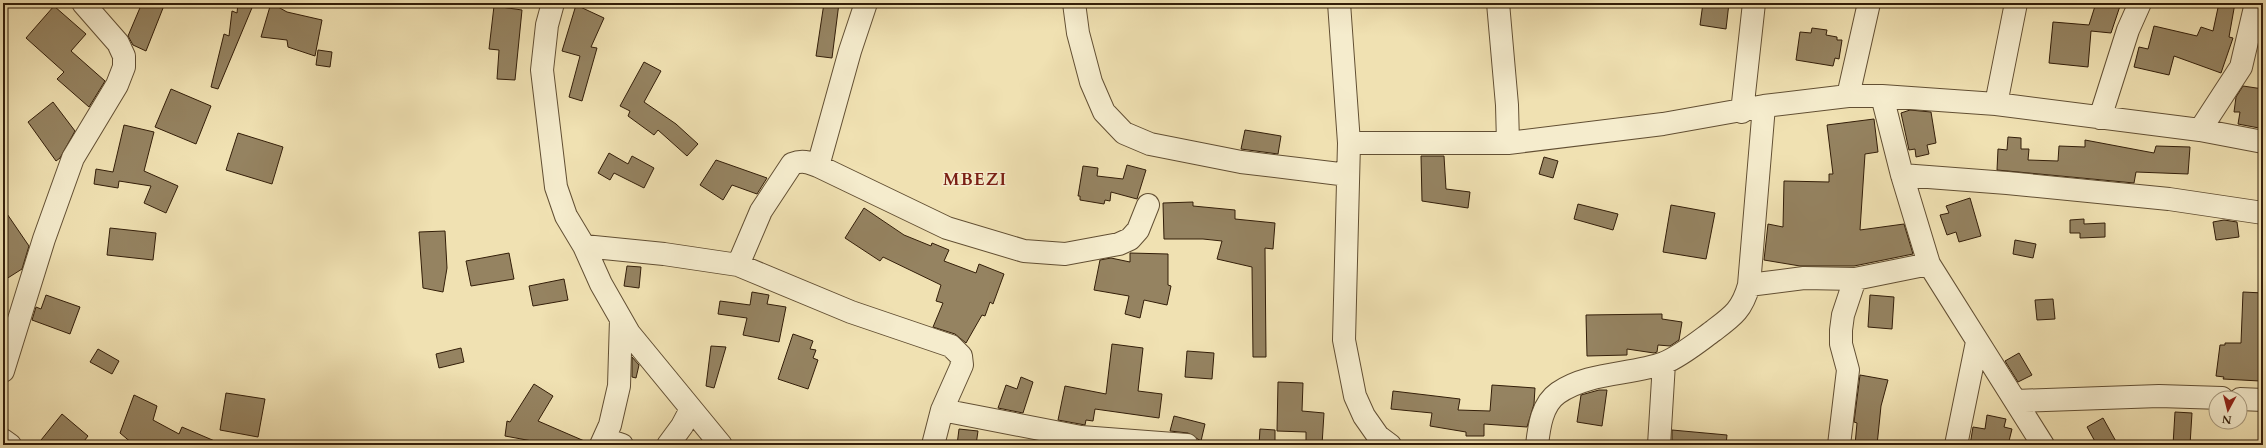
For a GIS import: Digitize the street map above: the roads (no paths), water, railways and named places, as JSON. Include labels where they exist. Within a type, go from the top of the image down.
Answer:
[{"type":"street","points":[[3,371],[44,239],[73,158],[117,85],[124,67],[124,56],[118,43],[84,3]]},
{"type":"street","points":[[553,3],[547,25],[542,70],[556,187],[566,216],[584,246],[601,284],[629,333],[721,445]]},
{"type":"street","points":[[818,166],[850,51],[866,3]]},
{"type":"street","points":[[1074,3],[1078,33],[1091,82],[1104,112],[1124,133],[1157,146],[1241,162],[1348,175]]},
{"type":"street","points":[[1339,3],[1349,143],[1344,340],[1355,396],[1364,416],[1378,436],[1390,445]]},
{"type":"street","points":[[1498,3],[1507,105],[1508,144]]},
{"type":"street","points":[[1742,112],[1754,3]]},
{"type":"street","points":[[1848,96],[1869,3]]},
{"type":"street","points":[[1996,104],[2016,3]]},
{"type":"street","points":[[2100,118],[2128,30],[2140,3]]},
{"type":"street","points":[[2200,130],[2241,67],[2256,3]]},
{"type":"street","points":[[1349,143],[1508,144],[1663,124],[1742,112],[1764,106],[1848,96],[1882,96],[1996,104],[2200,130],[2263,142]]},
{"type":"street","points":[[1882,96],[1902,175],[1929,264],[1976,342],[2016,401],[2043,445]]},
{"type":"street","points":[[1537,445],[1545,407],[1558,393],[1582,382],[1664,362],[1684,352],[1737,313],[1745,301],[1749,285],[1764,106]]},
{"type":"street","points":[[738,265],[761,211],[792,164],[804,161],[818,166],[947,228],[1024,251],[1066,254],[1119,244],[1130,239],[1138,230],[1148,205]]},
{"type":"street","points":[[1902,175],[2007,182],[2146,196],[2263,213]]},
{"type":"street","points":[[584,246],[664,254],[738,265],[851,312],[951,346],[962,356],[962,365],[942,410],[933,445]]},
{"type":"street","points":[[1749,285],[1804,278],[1855,280],[1929,264]]},
{"type":"street","points":[[1839,445],[1848,370],[1841,344],[1841,330],[1843,315],[1855,280]]},
{"type":"street","points":[[609,443],[619,386],[621,319]]},
{"type":"street","points":[[1956,445],[1976,342]]},
{"type":"street","points":[[1659,445],[1664,362]]},
{"type":"street","points":[[2016,401],[2159,396],[2208,398]]},
{"type":"street","points":[[2248,399],[2263,400]]},
{"type":"street","points":[[668,445],[682,426],[691,408]]},
{"type":"street","points":[[942,410],[1081,437],[1187,445]]},
{"type":"street","points":[[3,440],[10,445]]},
{"type":"district","name":"MBEZI","points":[[975,179]]}]
